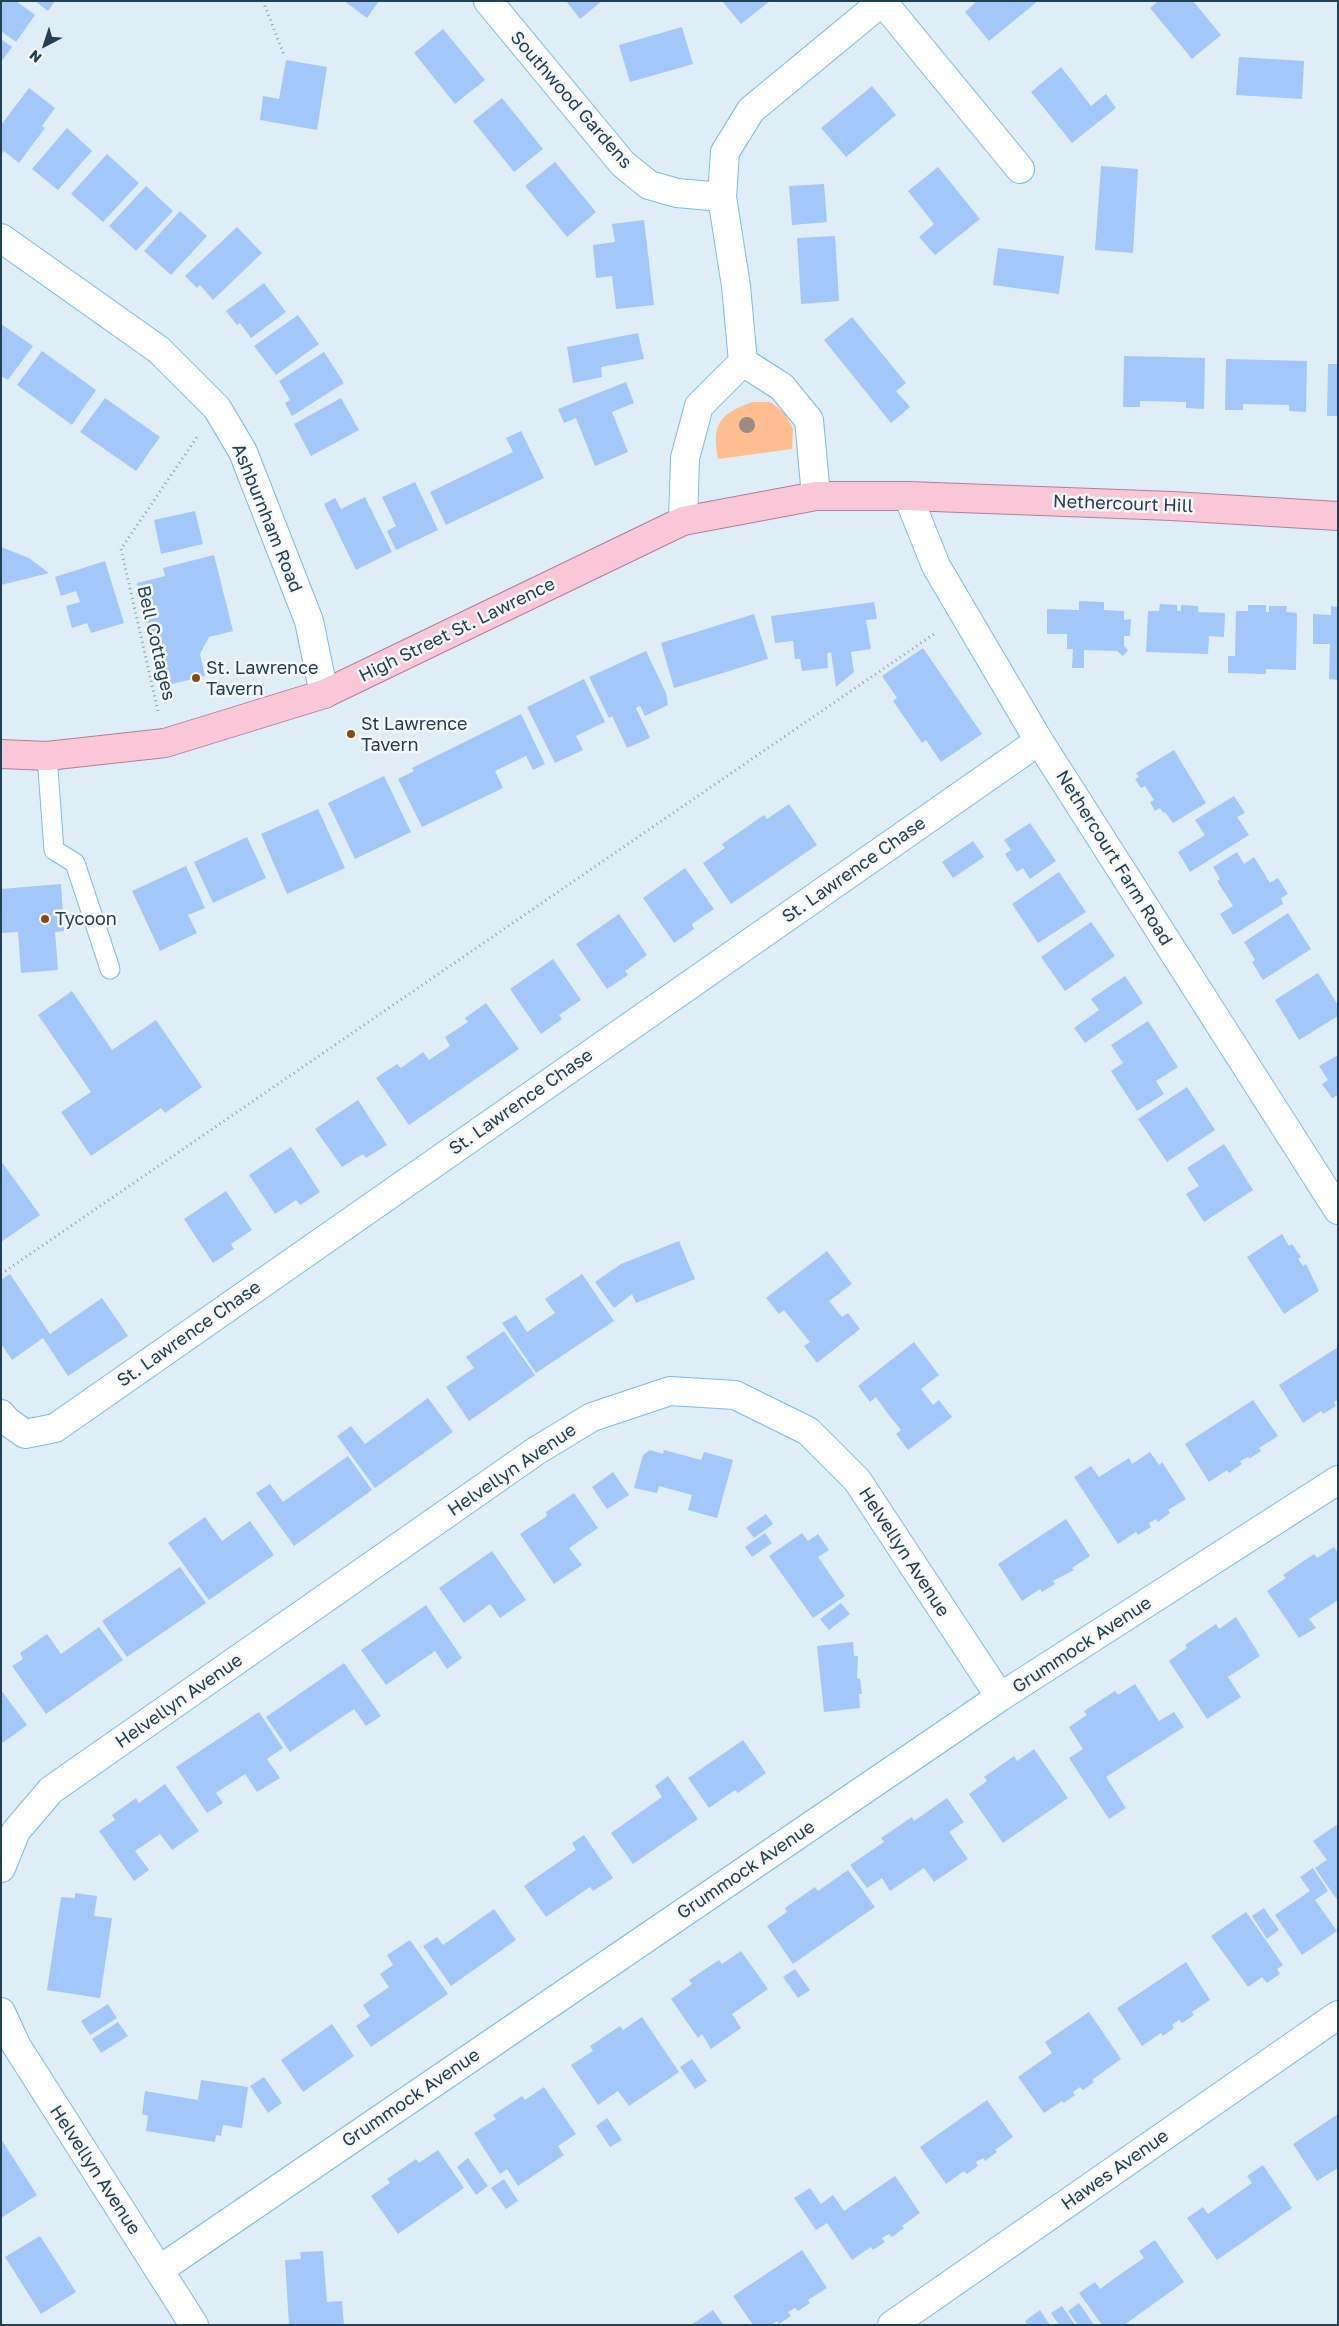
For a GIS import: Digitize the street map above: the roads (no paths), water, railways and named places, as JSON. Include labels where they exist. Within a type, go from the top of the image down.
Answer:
[{"type":"main road","name":"High Street St. Lawrence","points":[[1,754],[47,756],[165,743],[324,694],[683,521],[816,496],[908,496]]},
{"type":"main road","name":"Nethercourt Hill","points":[[908,496],[1172,506],[1338,516]]},
{"type":"street","name":"Southwood Gardens","points":[[488,1],[623,164],[649,185],[676,193],[722,197]]},
{"type":"street","points":[[743,362],[736,286],[722,197],[725,152],[751,110],[882,1],[1020,169]]},
{"type":"street","name":"Ashburnham Road","points":[[1,238],[159,350],[217,408],[243,452],[309,621],[324,694]]},
{"type":"street","points":[[743,362],[782,387],[809,420],[816,496]]},
{"type":"street","points":[[683,521],[685,458],[699,406],[743,362]]},
{"type":"street","name":"Nethercourt Farm Road","points":[[908,496],[936,566],[1039,741],[1338,1210]]},
{"type":"street","name":"St. Lawrence Chase","points":[[1,1414],[6,1421],[25,1434],[54,1428],[1039,741]]},
{"type":"street","name":"Helvellyn Avenue","points":[[1,1868],[16,1831],[51,1790],[536,1452],[592,1417],[670,1391],[735,1395],[808,1431],[857,1480],[1000,1698]]},
{"type":"street","name":"Grummock Avenue","points":[[159,2270],[1000,1698],[1338,1480]]},
{"type":"street","name":"Helvellyn Avenue","points":[[1,2012],[16,2045],[194,2325]]},
{"type":"street","name":"Hawes Avenue","points":[[892,2325],[1338,2015]]},
{"type":"lane","points":[[47,756],[54,850],[75,863],[110,969]]},
{"type":"place","name":"St. Lawrence Tavern","points":[[196,678]]},
{"type":"place","name":"St Lawrence Tavern","points":[[351,734]]},
{"type":"place","name":"Tycoon","points":[[45,919]]}]
